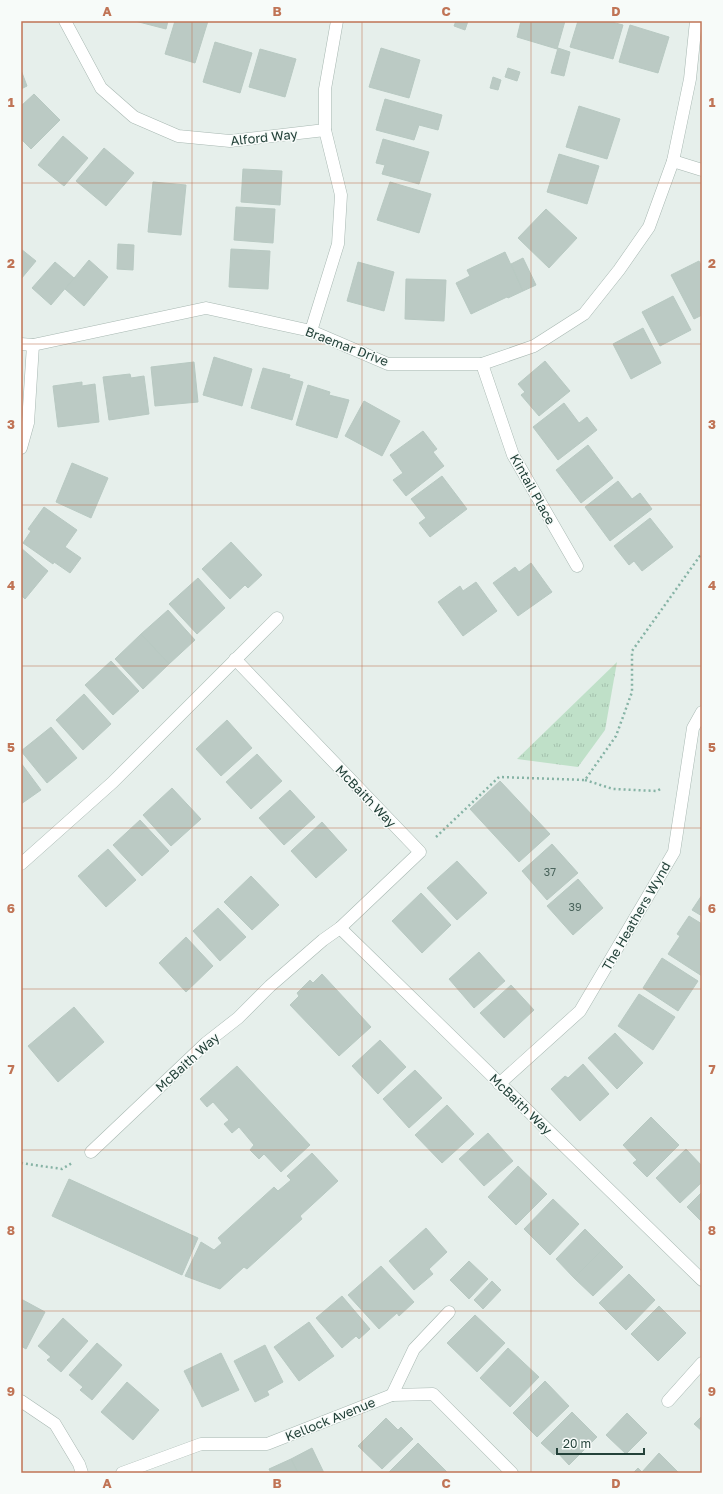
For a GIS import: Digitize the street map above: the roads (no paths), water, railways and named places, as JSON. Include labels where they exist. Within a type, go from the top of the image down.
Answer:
[{"type":"street","name":"Alford Way","points":[[65,21],[101,88],[134,117],[178,136],[230,142],[326,130]]},
{"type":"street","points":[[311,331],[338,244],[341,195],[326,130],[325,89],[337,21]]},
{"type":"street","name":"Braemar Drive","points":[[27,344],[206,308],[311,331],[388,364],[482,364],[534,346],[584,314],[619,270],[649,227],[673,161],[690,79],[696,21]]},
{"type":"street","points":[[673,161],[702,170]]},
{"type":"street","points":[[21,448],[28,423],[27,344]]},
{"type":"street","name":"Kintail Place","points":[[482,364],[513,455],[577,566]]},
{"type":"street","points":[[21,864],[113,782],[276,618]]},
{"type":"street","name":"McBaith Way","points":[[91,1152],[206,1043],[238,1018],[270,986],[323,940],[340,928],[420,852],[235,659]]},
{"type":"street","name":"The Heathers Wynd","points":[[499,1084],[580,1011],[674,852],[693,728],[702,712]]},
{"type":"street","name":"McBaith Way","points":[[340,928],[702,1280]]},
{"type":"street","points":[[392,1395],[414,1349],[449,1312]]},
{"type":"street","points":[[668,1401],[702,1363]]},
{"type":"street","name":"Kellock Avenue","points":[[122,1473],[200,1444],[267,1444],[392,1395],[433,1394],[512,1473]]},
{"type":"street","points":[[21,1401],[55,1424],[79,1464],[82,1473]]}]
